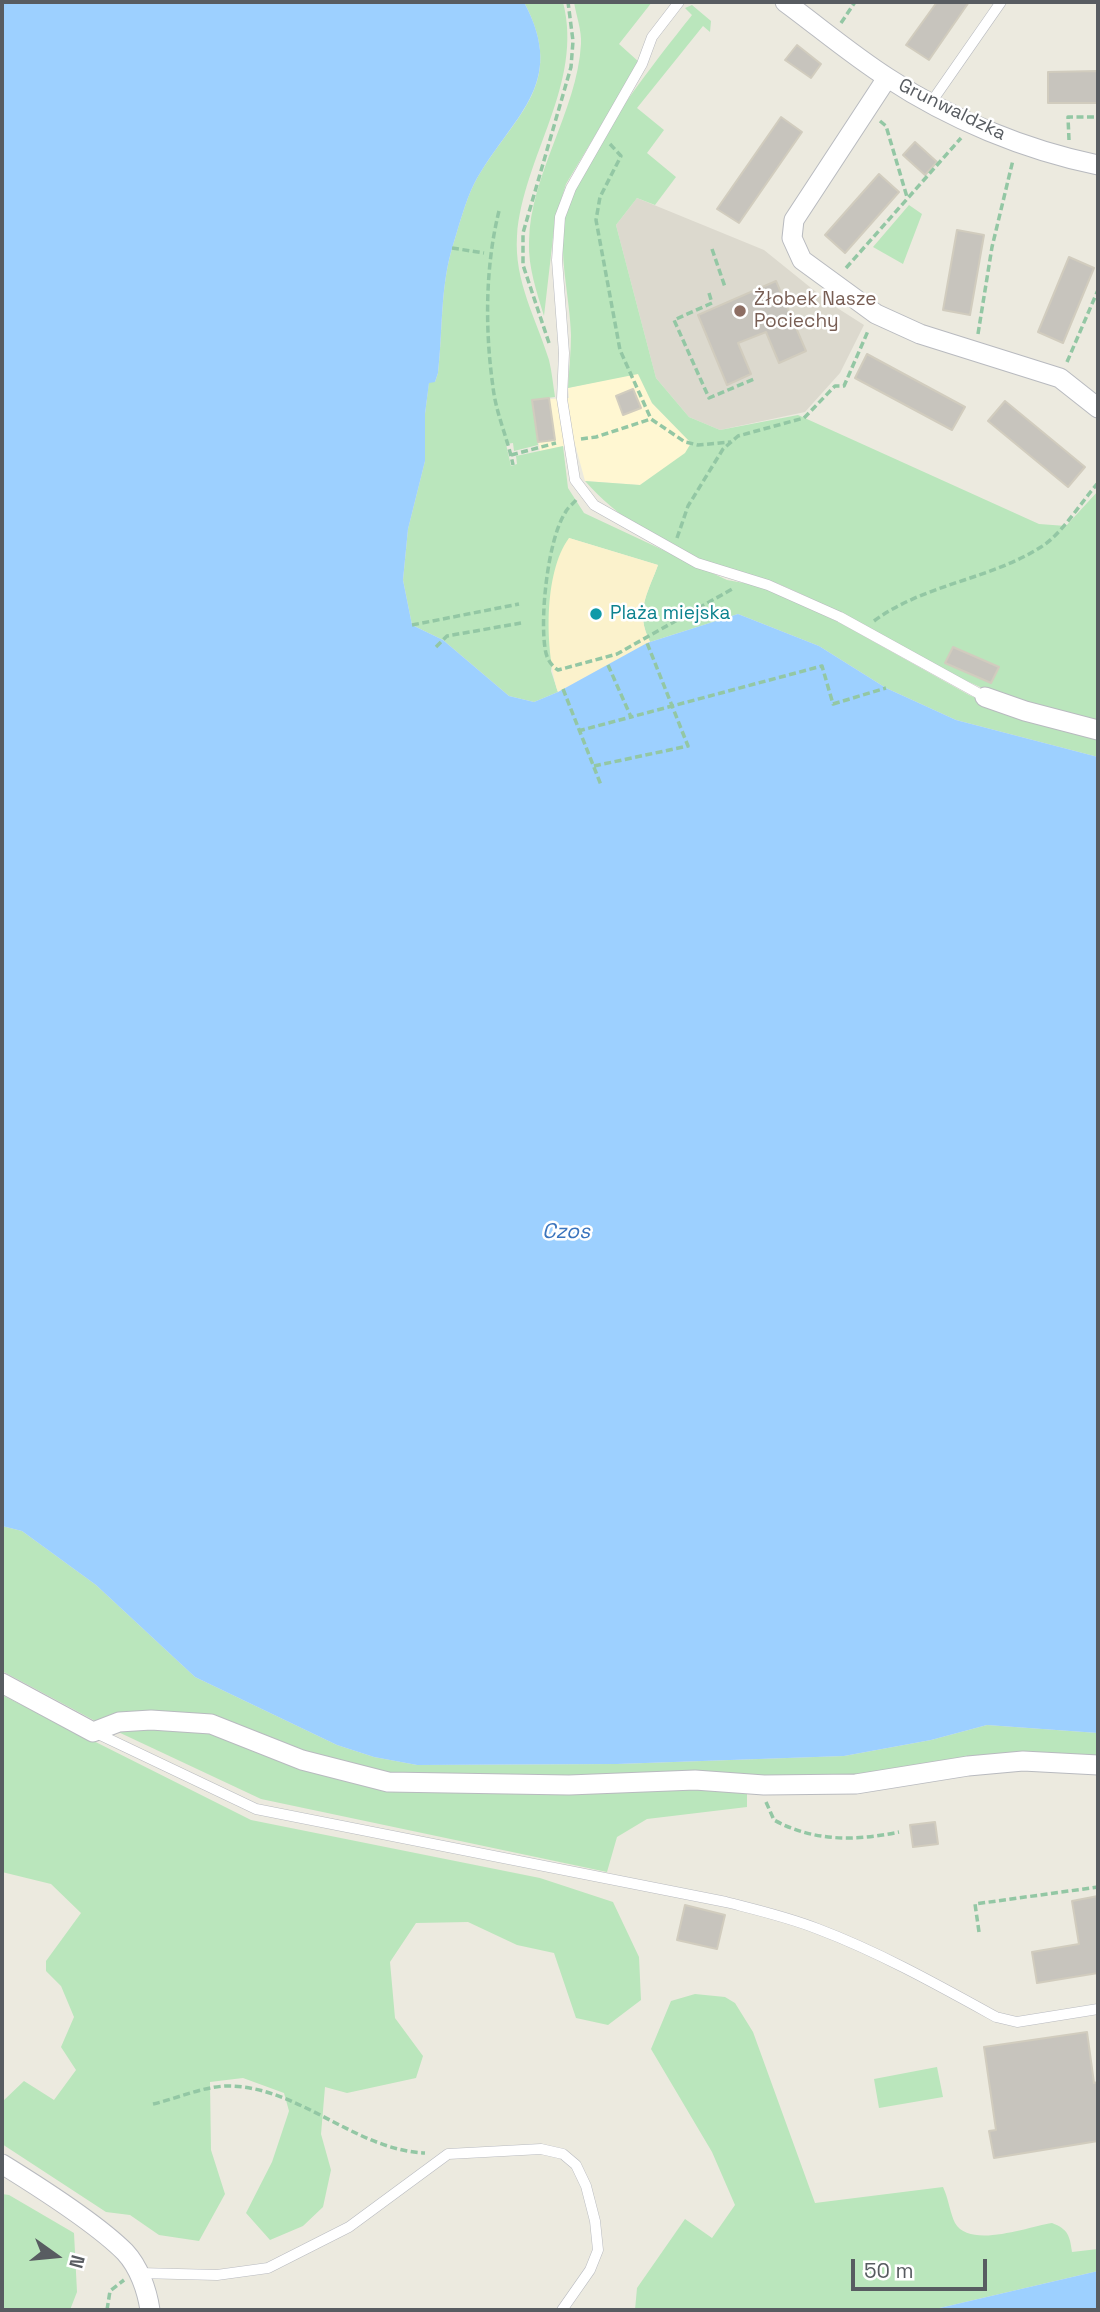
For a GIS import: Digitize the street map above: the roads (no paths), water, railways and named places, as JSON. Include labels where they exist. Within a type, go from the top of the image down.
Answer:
[{"type":"street","name":"Grunwaldzka","points":[[785,2],[887,78],[930,104],[1062,158],[1098,165]]},
{"type":"street","points":[[887,78],[791,228],[795,248],[802,260],[876,314],[920,334],[1060,378],[1098,408]]},
{"type":"street","points":[[985,697],[1025,711],[1098,730]]},
{"type":"street","points":[[2,1683],[93,1732],[130,1721],[211,1724],[302,1760],[388,1782],[569,1785],[695,1780],[764,1785],[856,1784],[968,1766],[1023,1761],[1098,1765]]},
{"type":"street","points":[[2,2164],[105,2235],[126,2253],[139,2273],[150,2310]]},
{"type":"lane","points":[[679,2],[652,37],[642,64],[571,188],[560,217],[557,260],[564,353],[562,399],[575,480],[582,494],[618,521],[696,563],[752,579],[829,611],[985,697]]},
{"type":"lane","points":[[930,104],[1001,2]]},
{"type":"lane","points":[[93,1732],[256,1809],[726,1902],[818,1928],[996,2017],[1017,2022],[1098,2009]]},
{"type":"lane","points":[[139,2273],[217,2275],[268,2268],[349,2227],[448,2154],[541,2149],[563,2154],[576,2165],[586,2186],[595,2221],[598,2249],[590,2270],[562,2310]]},
{"type":"water","name":"Czos","points":[[2,2],[524,2],[536,31],[540,56],[538,79],[518,119],[474,184],[460,222],[446,277],[438,373],[435,382],[429,383],[425,414],[425,461],[408,529],[403,580],[412,625],[443,640],[509,696],[534,702],[558,692],[647,643],[738,614],[819,646],[886,688],[956,720],[1098,757],[1098,1733],[987,1725],[931,1740],[844,1756],[617,1764],[417,1765],[374,1757],[337,1745],[195,1677],[96,1585],[22,1531],[2,1526]]},
{"type":"water","points":[[1098,2271],[1098,2310],[931,2310]]},
{"type":"place","name":"Żłobek Nasze Pociechy","points":[[740,311]]},
{"type":"place","name":"Plaża miejska","points":[[596,614]]}]
